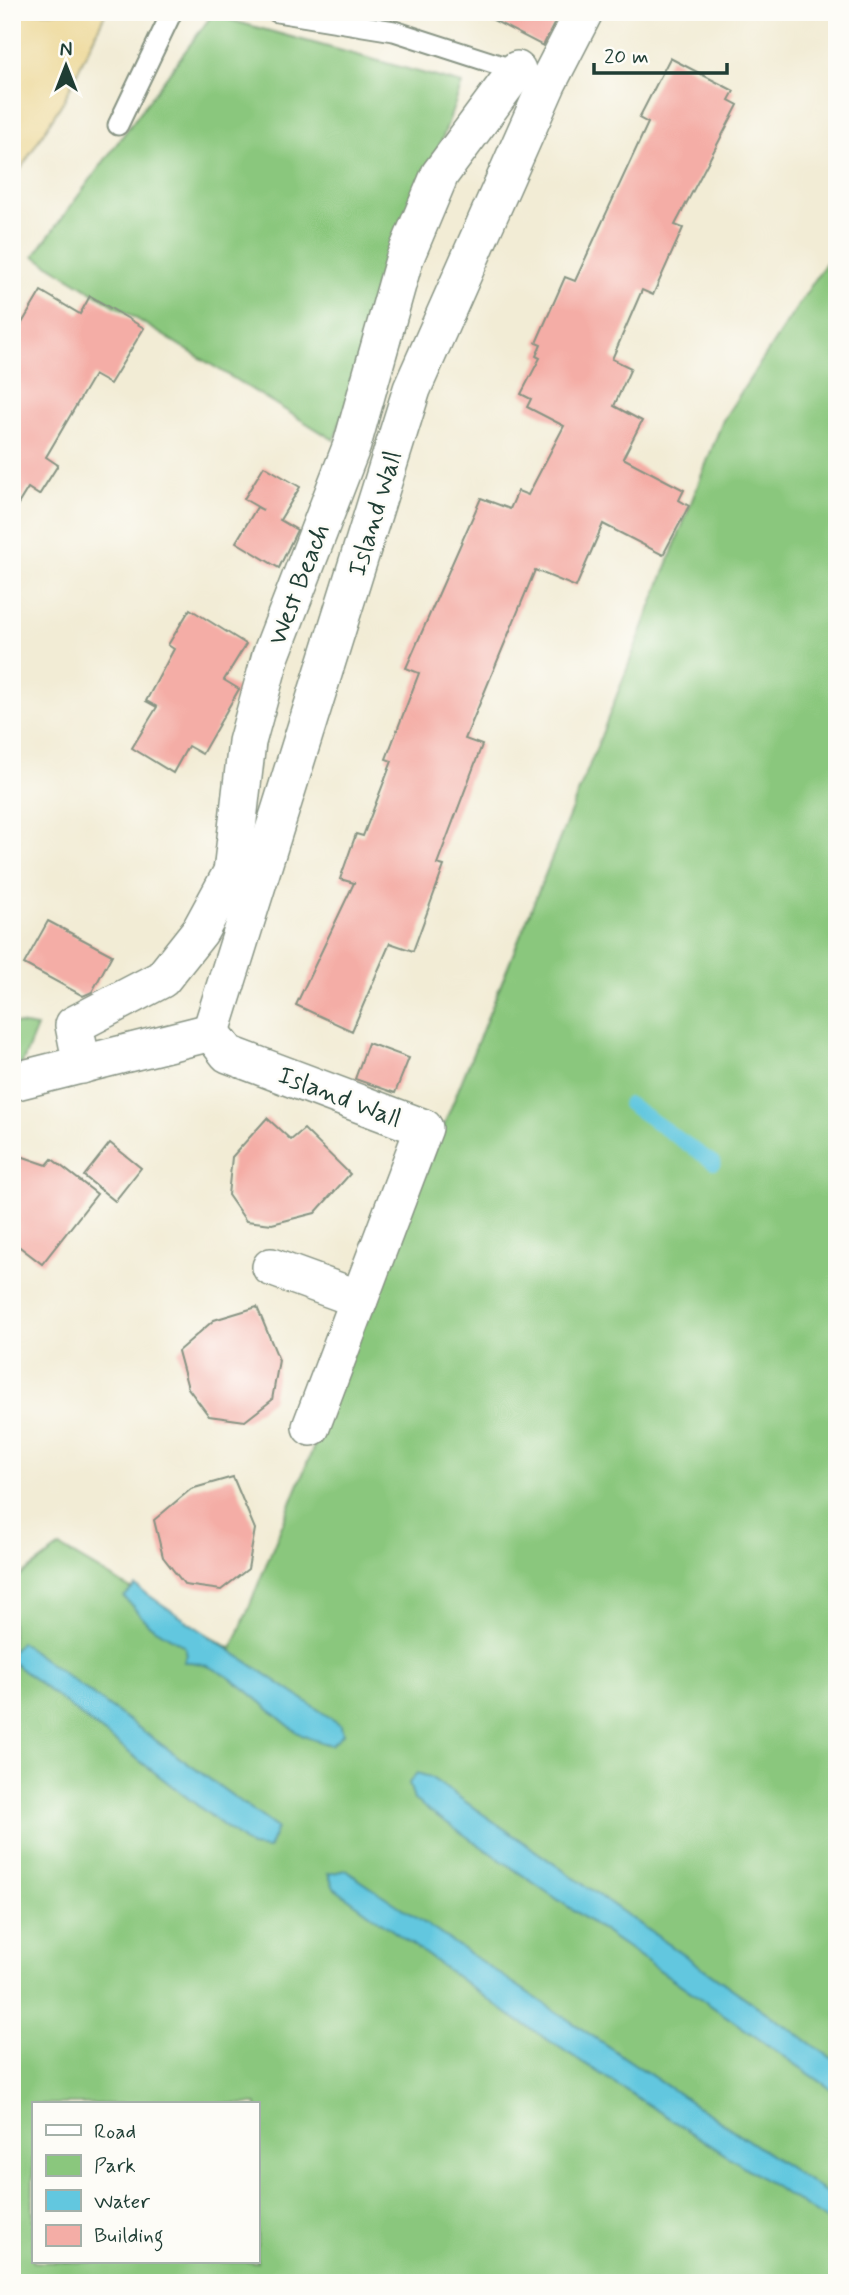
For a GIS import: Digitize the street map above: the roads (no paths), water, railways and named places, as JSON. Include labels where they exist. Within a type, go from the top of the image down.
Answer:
[{"type":"street","name":"Island Wall","points":[[311,1427],[424,1128],[228,1054],[211,1032],[412,389],[533,76],[584,12]]},
{"type":"street","name":"West Beach","points":[[82,1065],[75,1025],[162,979],[200,931],[232,872],[247,742],[271,655],[352,445],[404,260],[440,174],[533,76]]},
{"type":"street","points":[[12,1082],[211,1032]]},
{"type":"street","points":[[271,1267],[359,1299]]},
{"type":"lane","points":[[118,125],[172,12]]},
{"type":"lane","points":[[277,12],[394,30],[533,76]]},
{"type":"water","points":[[135,1586],[341,1725],[343,1734],[331,1745],[303,1736],[230,1678],[199,1663],[184,1662],[187,1654],[184,1646],[148,1624],[124,1597]]},
{"type":"water","points":[[20,1642],[277,1828],[268,1849],[251,1847],[12,1662],[12,1652]]},
{"type":"water","points":[[417,1773],[430,1777],[837,2062],[837,2093],[414,1800],[409,1783]]},
{"type":"water","points":[[345,1870],[837,2200],[837,2227],[511,2016],[334,1888],[328,1874]]},
{"type":"waterway","points":[[629,1104],[714,1163]]}]
